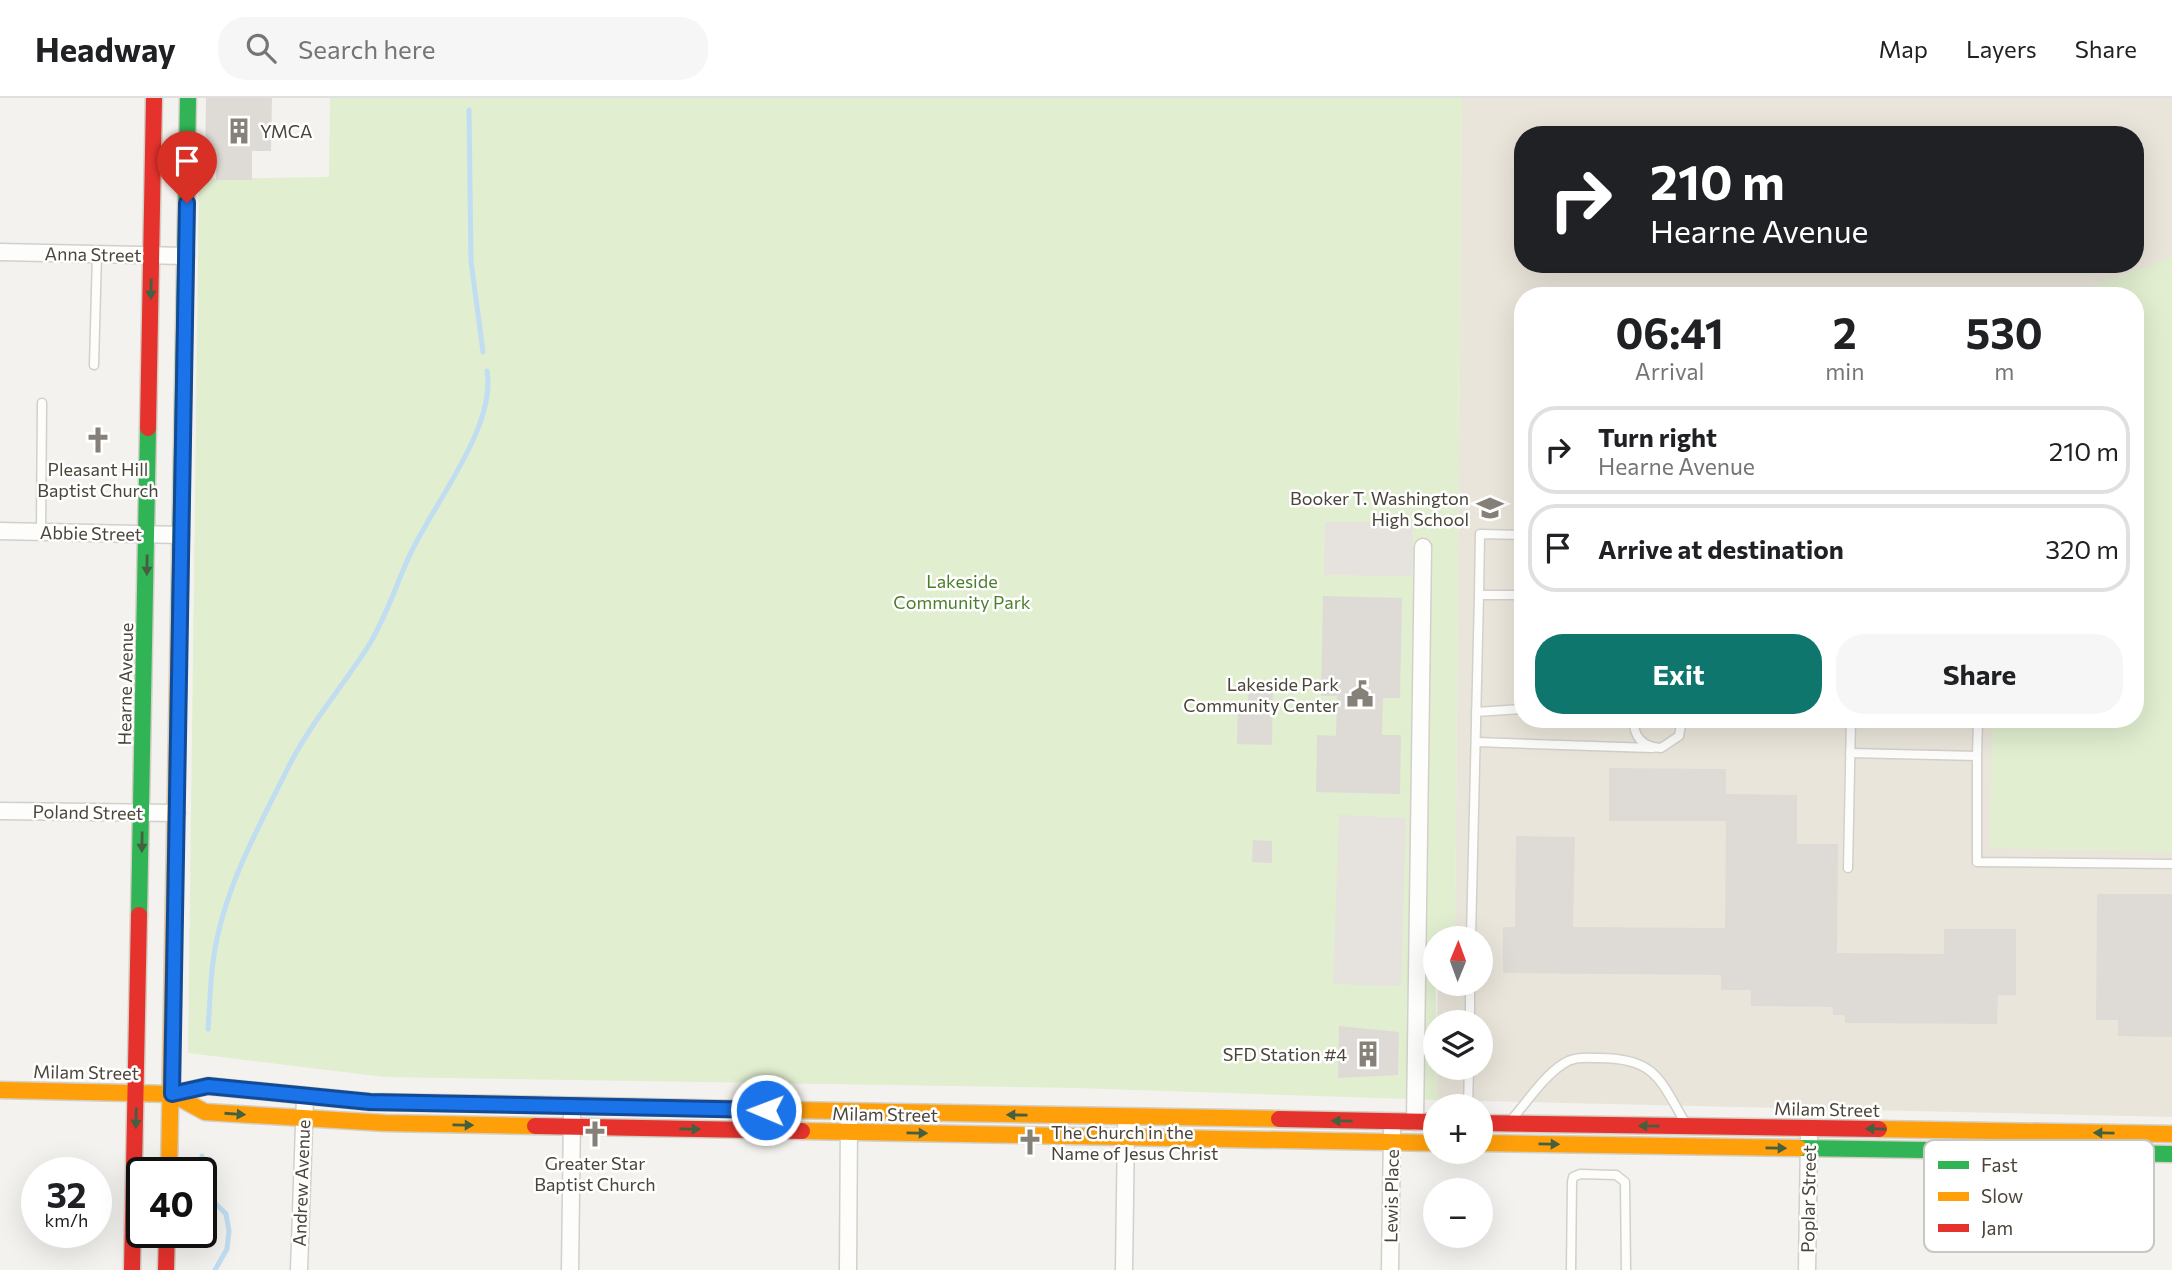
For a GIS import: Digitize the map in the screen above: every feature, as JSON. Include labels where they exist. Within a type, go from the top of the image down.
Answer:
[{"type":"street","name":"Hearne Avenue","points":[[132,1270],[143,813],[154,98]]},
{"type":"street","points":[[170,1157],[188,98]]},
{"type":"street","name":"Anna Street","points":[[0,252],[186,256]]},
{"type":"street","name":"Abbie Street","points":[[0,531],[181,535]]},
{"type":"street","points":[[1415,1122],[1423,547]]},
{"type":"street","name":"Poland Street","points":[[0,811],[177,813]]},
{"type":"street","name":"Milam Street","points":[[0,1090],[172,1094],[208,1086],[370,1102],[1423,1122]]},
{"type":"street","name":"Milam Street","points":[[172,1094],[205,1112],[303,1119],[572,1127],[1423,1143]]},
{"type":"street","name":"Andrew Avenue","points":[[299,1270],[305,1097]]},
{"type":"street","points":[[570,1270],[573,1107]]},
{"type":"street","points":[[848,1270],[849,1111]]},
{"type":"street","points":[[1124,1270],[1127,1117]]},
{"type":"street","name":"Lewis Place","points":[[1390,1270],[1392,1122]]},
{"type":"street","name":"Milam Street","points":[[1493,1123],[2172,1134]]},
{"type":"street","name":"Poplar Street","points":[[1807,1270],[1809,1128]]},
{"type":"street","points":[[1493,1143],[1924,1150]]},
{"type":"street","points":[[2154,1154],[2172,1154]]},
{"type":"street","points":[[166,1270],[167,1248]]},
{"type":"lane","points":[[94,365],[97,254]]},
{"type":"lane","points":[[41,532],[42,403]]},
{"type":"lane","points":[[1471,926],[1480,534],[1514,535]]},
{"type":"lane","points":[[1479,595],[1514,595]]},
{"type":"lane","points":[[1476,712],[1514,710]]},
{"type":"lane","points":[[1636,728],[1638,738],[1652,748]]},
{"type":"lane","points":[[1476,742],[1661,748],[1675,742],[1682,728]]},
{"type":"lane","points":[[1848,868],[1851,728]]},
{"type":"lane","points":[[1978,728],[1977,862],[2172,864]]},
{"type":"lane","points":[[1850,754],[1978,756]]},
{"type":"lane","points":[[1509,1123],[1561,1065],[1575,1058],[1607,1058],[1634,1060],[1650,1069],[1688,1126]]},
{"type":"lane","points":[[1572,1270],[1572,1182],[1573,1177],[1580,1174],[1616,1175],[1625,1182],[1626,1270]]},
{"type":"shaded area","name":"Booker T. Washington High School","points":[[1462,98],[2172,98],[2172,1117],[1493,1101],[1493,1094],[1437,1094],[1437,1080],[1493,1080],[1493,1010],[1437,1010],[1438,996],[1493,996],[1493,926],[1455,926]]},
{"type":"shaded area","points":[[1325,522],[1413,522],[1412,576],[1324,575]]},
{"type":"shaded area","points":[[1339,815],[1406,818],[1401,986],[1333,984]]},
{"type":"green space","name":"Lakeside Community Park","points":[[330,98],[1462,98],[1455,926],[1423,926],[1423,996],[1436,996],[1436,1010],[1423,1010],[1423,1080],[1437,1080],[1437,1094],[1423,1094],[1423,1100],[1074,1088],[384,1077],[188,1053],[199,179],[329,177]]},
{"type":"green space","points":[[2172,257],[2172,852],[1990,848],[1992,728],[2144,728],[2144,287],[2089,287],[2128,273],[2144,273],[2144,267]]},
{"type":"building","name":"YMCA","points":[[206,98],[272,98],[271,151],[252,151],[252,180],[216,180],[216,163],[205,163]]},
{"type":"building","name":"Lakeside Park Community Center","points":[[1323,596],[1402,598],[1400,698],[1383,698],[1382,735],[1401,735],[1400,794],[1316,792],[1317,735],[1336,736],[1337,696],[1321,696]]},
{"type":"building","points":[[1248,690],[1273,691],[1272,745],[1237,744],[1238,709],[1248,709]]},
{"type":"building","points":[[1609,768],[1726,769],[1726,794],[1797,795],[1797,844],[1838,844],[1837,953],[1944,954],[1944,929],[2016,929],[2016,995],[1998,995],[1997,1024],[1845,1023],[1845,1015],[1833,1015],[1833,1007],[1751,1006],[1751,990],[1721,990],[1721,975],[1503,973],[1503,927],[1515,927],[1516,836],[1575,837],[1573,927],[1725,928],[1726,821],[1609,821]]},
{"type":"building","points":[[1253,840],[1272,841],[1272,863],[1252,862]]},
{"type":"building","points":[[2097,894],[2172,894],[2172,1037],[2118,1036],[2118,1020],[2096,1020]]},
{"type":"building","name":"SFD Station #4","points":[[1339,1026],[1399,1032],[1398,1075],[1338,1078]]},
{"type":"waterway","points":[[469,110],[471,261],[483,352]]},
{"type":"waterway","points":[[208,1029],[212,973],[219,930],[244,857],[299,748],[375,634],[418,539],[460,467],[482,417],[487,393],[487,371]]},
{"type":"waterway","points":[[202,1156],[205,1182],[212,1200],[226,1214],[229,1231],[227,1249],[215,1270]]},
{"type":"traffic: fast","points":[[179,618],[188,98]]},
{"type":"traffic: fast","points":[[139,915],[148,428]]},
{"type":"traffic: fast","points":[[1799,1148],[1924,1150]]},
{"type":"traffic: fast","points":[[2154,1154],[2172,1154]]},
{"type":"traffic: slow","points":[[169,1157],[179,618]]},
{"type":"traffic: slow","points":[[0,1090],[172,1094],[208,1086],[370,1102],[494,1104]]},
{"type":"traffic: slow","points":[[172,1094],[205,1112],[385,1123],[535,1126]]},
{"type":"traffic: slow","points":[[790,1110],[1279,1119]]},
{"type":"traffic: slow","points":[[1879,1129],[2172,1134]]},
{"type":"traffic: slow","points":[[802,1131],[1423,1143]]},
{"type":"traffic: slow","points":[[1493,1143],[1799,1148]]},
{"type":"traffic: jam","points":[[148,428],[154,98]]},
{"type":"traffic: jam","points":[[132,1270],[139,915]]},
{"type":"traffic: jam","points":[[494,1104],[790,1110]]},
{"type":"traffic: jam","points":[[1279,1119],[1423,1122]]},
{"type":"traffic: jam","points":[[1493,1123],[1879,1129]]},
{"type":"traffic: jam","points":[[535,1126],[802,1131]]},
{"type":"traffic: jam","points":[[166,1270],[167,1248]]},
{"type":"place","name":"YMCA","points":[[239,131]]},
{"type":"place","name":"Pleasant Hill Baptist Church","points":[[98,440]]},
{"type":"place","name":"Booker T. Washington High School","points":[[1490,508]]},
{"type":"place","name":"Lakeside Park Community Center","points":[[1360,694]]},
{"type":"place","name":"SFD Station #4","points":[[1368,1054]]},
{"type":"place","name":"Greater Star Baptist Church","points":[[595,1134]]},
{"type":"place","name":"The Church in the Name of Jesus Christ","points":[[1030,1142]]},
{"type":"route","points":[[187,203],[172,1094],[208,1086],[370,1102],[766,1110]]}]
